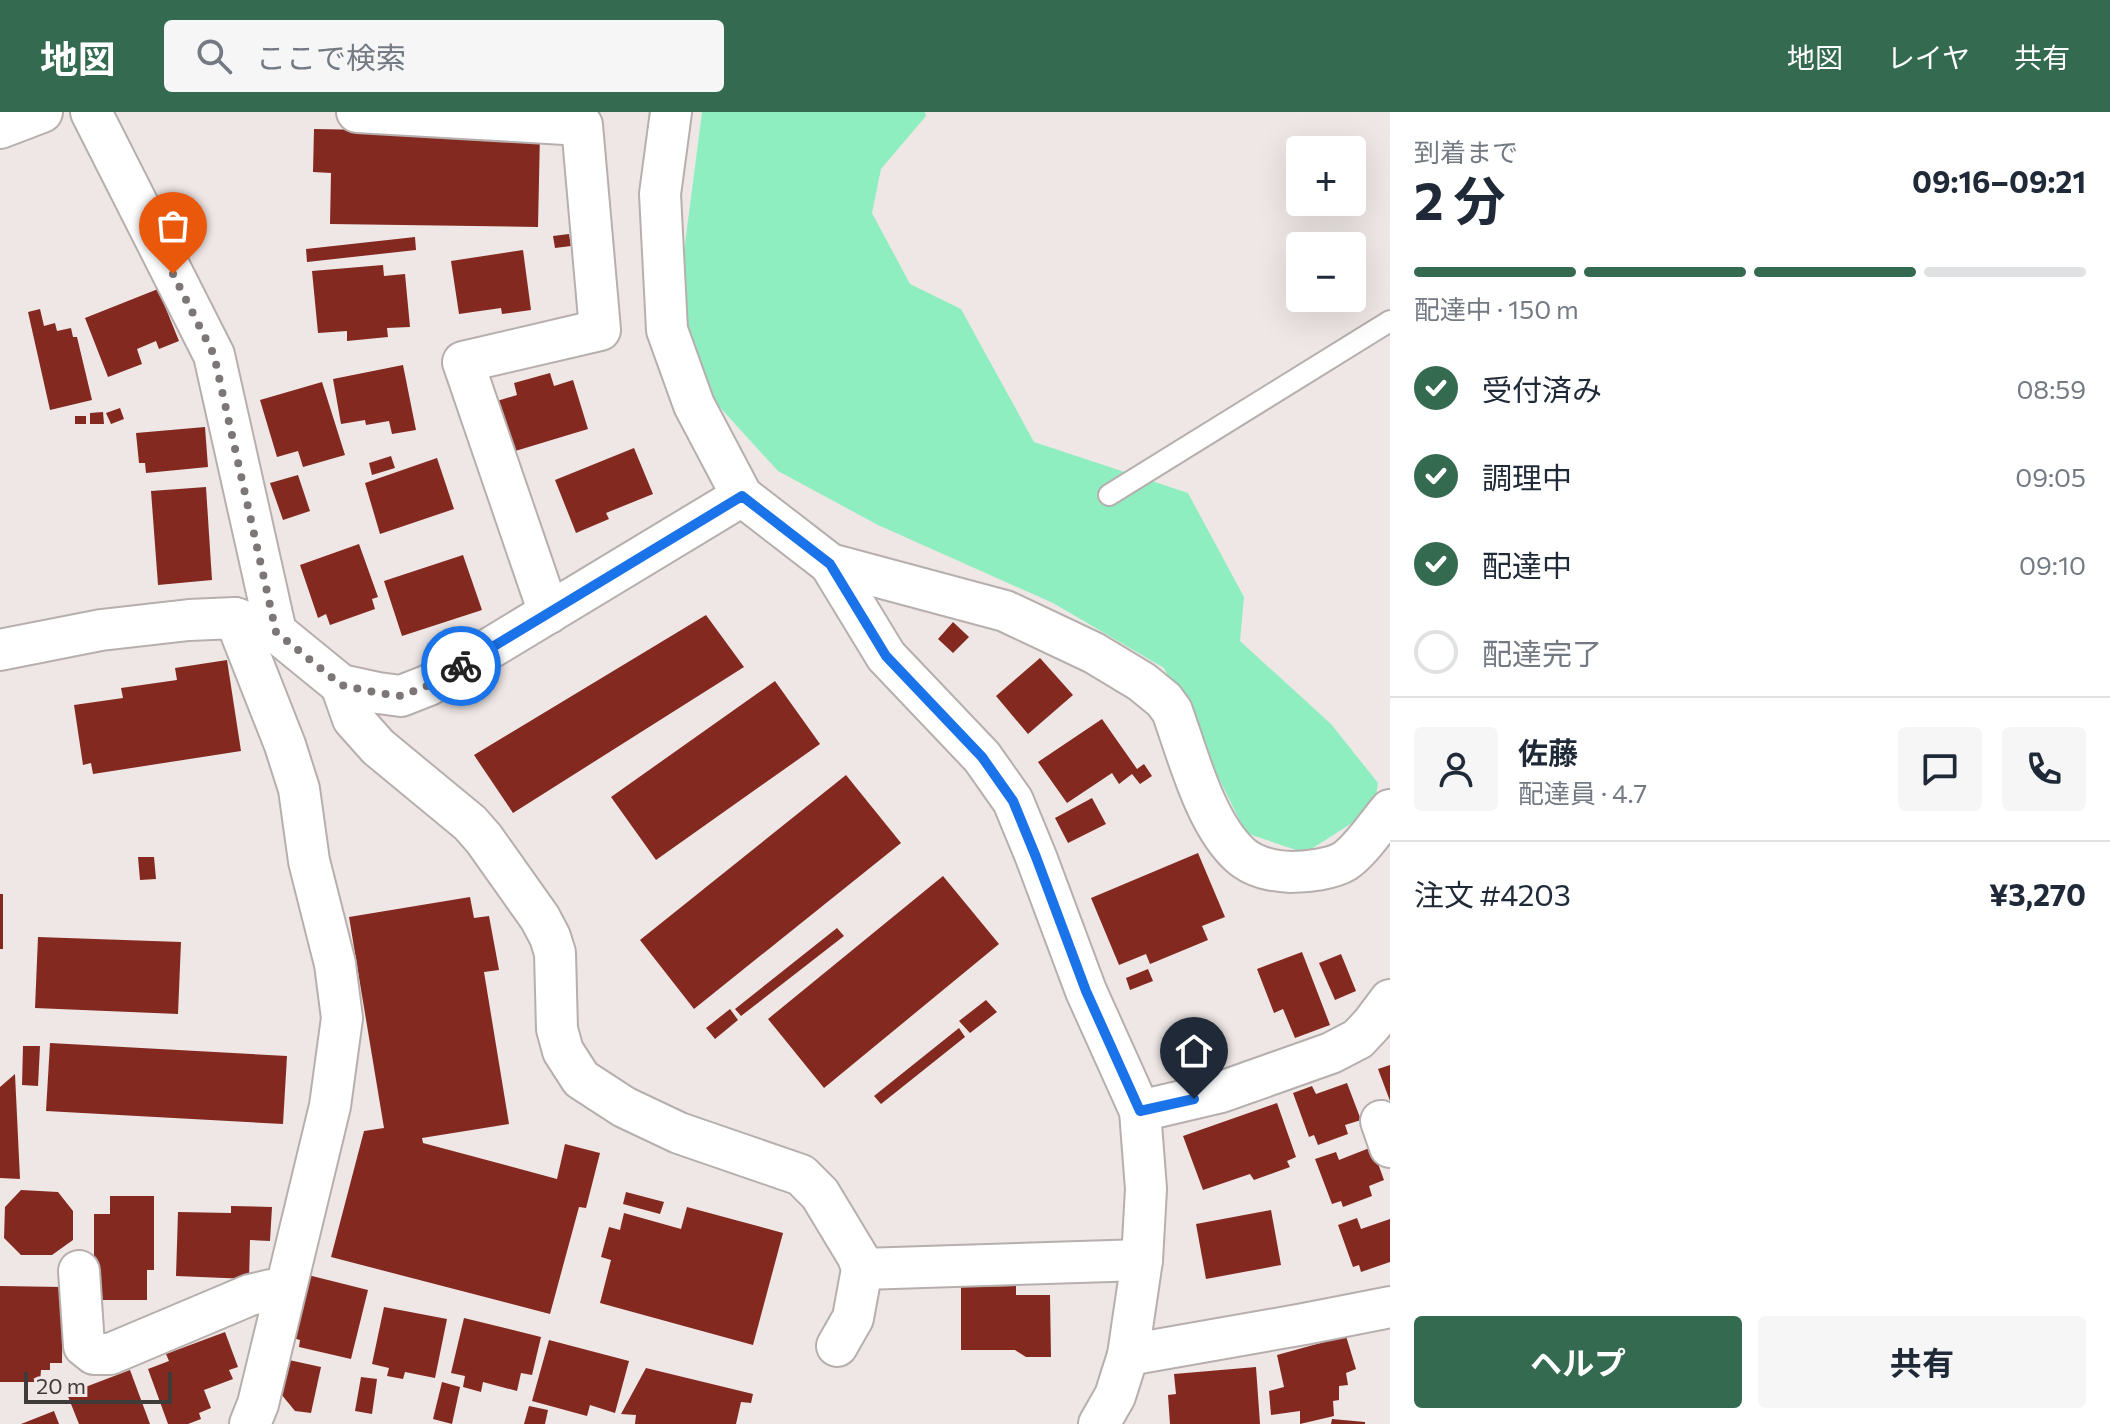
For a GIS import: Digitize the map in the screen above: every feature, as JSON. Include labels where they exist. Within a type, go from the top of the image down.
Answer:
[{"type":"street","points":[[0,128],[42,112]]},
{"type":"street","points":[[91,112],[214,355],[276,632]]},
{"type":"street","points":[[357,112],[583,118],[600,330]]},
{"type":"street","points":[[671,112],[660,194],[667,330],[694,405],[742,496],[830,564],[886,656],[982,757],[1013,801],[1086,991],[1140,1111],[1146,1189],[1142,1260],[1128,1355],[1115,1396],[1099,1424]]},
{"type":"street","points":[[549,613],[463,362],[667,318]]},
{"type":"street","points":[[0,650],[101,630],[235,618],[276,632],[341,685],[401,696],[429,685],[742,496]]},
{"type":"street","points":[[830,564],[1005,611],[1094,653],[1142,682],[1172,711],[1207,807],[1222,834],[1241,857],[1268,871],[1308,872],[1344,862],[1390,810]]},
{"type":"street","points":[[235,618],[299,789],[309,861],[335,964],[342,1018],[330,1106],[258,1404],[250,1424]]},
{"type":"street","points":[[341,685],[353,719],[378,747],[470,823],[540,918],[555,953],[557,1029],[563,1051],[581,1079],[624,1107],[679,1133],[801,1175],[820,1194],[862,1269],[853,1318],[837,1346]]},
{"type":"street","points":[[1140,1111],[1221,1092],[1331,1053],[1358,1039],[1390,1000]]},
{"type":"street","points":[[862,1269],[1142,1260]]},
{"type":"street","points":[[79,1271],[84,1346],[94,1354],[110,1354],[250,1295],[285,1290]]},
{"type":"street","points":[[1128,1355],[1390,1307]]},
{"type":"lane","points":[[1109,495],[1390,321]]},
{"type":"green space","points":[[702,112],[925,112],[926,116],[881,169],[872,213],[910,284],[961,309],[1034,442],[1188,493],[1244,597],[1240,641],[1331,724],[1378,783],[1374,809],[1305,853],[1246,833],[1164,668],[1053,603],[878,525],[778,471],[716,403],[680,307]]},
{"type":"building","points":[[314,129],[540,133],[538,227],[330,224],[331,173],[313,172]]},
{"type":"building","points":[[569,234],[571,246],[555,248],[553,236]]},
{"type":"building","points":[[415,237],[416,250],[307,262],[306,249]]},
{"type":"building","points":[[523,250],[531,310],[502,314],[501,308],[459,314],[451,261]]},
{"type":"building","points":[[383,265],[384,276],[405,274],[410,327],[387,328],[388,337],[347,341],[347,331],[318,333],[312,271]]},
{"type":"building","points":[[158,289],[179,341],[159,349],[156,341],[137,349],[142,364],[108,377],[85,318]]},
{"type":"building","points":[[40,309],[44,326],[55,323],[57,331],[71,328],[73,337],[77,337],[92,400],[50,410],[28,312]]},
{"type":"building","points":[[403,365],[416,430],[392,434],[389,421],[366,425],[365,420],[341,424],[333,379]]},
{"type":"building","points":[[550,373],[554,386],[573,380],[588,429],[512,452],[497,401],[517,395],[514,383]]},
{"type":"building","points":[[322,382],[345,455],[303,467],[298,451],[277,457],[260,400]]},
{"type":"building","points":[[120,408],[124,419],[111,424],[106,413]]},
{"type":"building","points":[[103,412],[104,424],[90,424],[90,413]]},
{"type":"building","points":[[75,416],[86,416],[86,424],[75,424]]},
{"type":"building","points":[[205,427],[208,467],[146,473],[145,463],[139,463],[136,433]]},
{"type":"building","points":[[634,448],[653,494],[606,513],[609,519],[576,533],[555,480]]},
{"type":"building","points":[[391,456],[395,468],[372,475],[369,463]]},
{"type":"building","points":[[437,458],[454,509],[380,534],[365,483]]},
{"type":"building","points":[[298,475],[310,511],[283,520],[270,483]]},
{"type":"building","points":[[206,487],[212,580],[158,585],[151,491]]},
{"type":"building","points":[[359,544],[378,597],[372,599],[375,609],[330,625],[326,614],[318,618],[300,565]]},
{"type":"building","points":[[463,555],[482,610],[402,636],[384,581]]},
{"type":"building","points":[[706,615],[744,667],[513,813],[474,755]]},
{"type":"building","points":[[953,622],[969,637],[953,653],[938,639]]},
{"type":"building","points":[[1040,658],[1073,695],[1028,734],[996,696]]},
{"type":"building","points":[[227,660],[241,751],[93,774],[91,763],[83,765],[74,705],[123,698],[121,688],[177,680],[175,668]]},
{"type":"building","points":[[775,681],[820,744],[656,860],[611,797]]},
{"type":"building","points":[[1102,719],[1137,769],[1144,764],[1152,776],[1140,784],[1132,774],[1119,784],[1112,773],[1067,803],[1038,762]]},
{"type":"building","points":[[846,775],[901,843],[694,1009],[640,940]]},
{"type":"building","points":[[1092,798],[1106,824],[1068,843],[1055,818]]},
{"type":"building","points":[[1198,853],[1225,917],[1202,926],[1208,940],[1150,964],[1146,954],[1119,965],[1091,898]]},
{"type":"building","points":[[138,857],[154,857],[156,879],[140,880]]},
{"type":"building","points":[[943,876],[999,944],[824,1088],[768,1019]]},
{"type":"building","points":[[0,894],[3,894],[3,949],[0,949]]},
{"type":"building","points":[[470,897],[474,918],[489,916],[499,970],[484,972],[509,1124],[422,1138],[423,1143],[557,1179],[565,1144],[600,1153],[586,1208],[579,1207],[550,1314],[331,1257],[364,1131],[384,1128],[349,917]]},
{"type":"building","points":[[837,928],[844,936],[741,1016],[735,1009]]},
{"type":"building","points":[[38,937],[181,942],[178,1014],[35,1008]]},
{"type":"building","points":[[1302,952],[1330,1025],[1295,1038],[1283,1009],[1274,1013],[1257,969]]},
{"type":"building","points":[[1341,954],[1356,991],[1335,1000],[1319,963]]},
{"type":"building","points":[[1148,969],[1153,981],[1130,990],[1126,978]]},
{"type":"building","points":[[986,1000],[997,1012],[970,1033],[959,1021]]},
{"type":"building","points":[[730,1009],[738,1020],[715,1039],[706,1028]]},
{"type":"building","points":[[959,1028],[965,1037],[881,1104],[874,1096]]},
{"type":"building","points":[[50,1043],[287,1056],[283,1124],[46,1111]]},
{"type":"building","points":[[23,1046],[40,1046],[38,1086],[22,1085]]},
{"type":"building","points":[[1390,1065],[1390,1101],[1378,1069]]},
{"type":"building","points":[[15,1074],[20,1179],[0,1178],[0,1087]]},
{"type":"building","points":[[1347,1083],[1361,1120],[1345,1125],[1348,1134],[1318,1145],[1314,1135],[1309,1137],[1293,1093],[1312,1086],[1316,1094]]},
{"type":"building","points":[[1277,1103],[1296,1157],[1287,1161],[1290,1167],[1254,1180],[1250,1174],[1203,1190],[1183,1136]]},
{"type":"building","points":[[1372,1147],[1384,1180],[1369,1186],[1372,1196],[1343,1207],[1341,1201],[1332,1204],[1315,1159],[1336,1152],[1339,1160]]},
{"type":"building","points":[[21,1190],[58,1192],[73,1211],[73,1240],[52,1255],[21,1255],[4,1238],[5,1207]]},
{"type":"building","points":[[626,1192],[664,1202],[660,1214],[623,1204]]},
{"type":"building","points":[[110,1196],[154,1196],[154,1270],[147,1270],[147,1300],[94,1300],[94,1214],[110,1214]]},
{"type":"building","points":[[231,1206],[272,1207],[270,1241],[250,1240],[249,1279],[176,1276],[178,1212],[231,1213]]},
{"type":"building","points":[[687,1207],[783,1233],[753,1345],[600,1303],[611,1260],[601,1257],[609,1227],[620,1230],[624,1213],[681,1229]]},
{"type":"building","points":[[1271,1210],[1281,1265],[1206,1279],[1196,1224]]},
{"type":"building","points":[[1357,1218],[1361,1229],[1390,1219],[1390,1262],[1361,1272],[1359,1265],[1353,1267],[1338,1225]]},
{"type":"building","points":[[308,1275],[368,1290],[351,1359],[299,1347],[300,1340],[293,1338]]},
{"type":"building","points":[[0,1286],[63,1287],[62,1363],[50,1363],[50,1370],[41,1370],[40,1382],[0,1382]]},
{"type":"building","points":[[1016,1286],[1016,1295],[1050,1295],[1051,1357],[1026,1357],[1015,1350],[961,1350],[961,1287]]},
{"type":"building","points":[[384,1307],[447,1319],[435,1378],[405,1372],[403,1379],[387,1376],[389,1368],[372,1364]]},
{"type":"building","points":[[464,1318],[541,1337],[532,1375],[521,1373],[517,1391],[483,1382],[481,1392],[463,1387],[465,1376],[451,1373]]},
{"type":"building","points":[[225,1332],[238,1367],[229,1370],[233,1379],[204,1390],[211,1408],[199,1413],[201,1419],[188,1424],[168,1424],[148,1369],[169,1361],[166,1354]]},
{"type":"building","points":[[1346,1336],[1356,1369],[1346,1373],[1348,1385],[1339,1386],[1339,1400],[1333,1401],[1334,1416],[1300,1424],[1300,1411],[1271,1415],[1269,1391],[1284,1387],[1277,1355]]},
{"type":"building","points":[[549,1340],[629,1361],[615,1413],[590,1405],[587,1416],[532,1401]]},
{"type":"building","points":[[289,1360],[321,1367],[311,1413],[295,1411],[281,1394]]},
{"type":"building","points":[[1256,1367],[1260,1424],[1170,1424],[1168,1395],[1176,1394],[1174,1374]]},
{"type":"building","points":[[646,1368],[753,1394],[751,1403],[741,1402],[736,1424],[635,1424],[636,1415],[621,1414]]},
{"type":"building","points":[[130,1370],[150,1424],[79,1424],[67,1394]]},
{"type":"building","points":[[361,1377],[377,1379],[372,1414],[355,1411]]},
{"type":"building","points":[[442,1382],[460,1387],[452,1424],[433,1419]]},
{"type":"building","points":[[529,1406],[548,1410],[545,1424],[524,1424]]},
{"type":"building","points":[[54,1411],[59,1424],[21,1424]]},
{"type":"building","points":[[1332,1419],[1365,1422],[1365,1424],[1331,1424]]},
{"type":"way so far","points":[[173,274],[214,355],[276,632],[341,685],[378,693],[401,696],[429,685],[461,666]]},
{"type":"route","points":[[461,666],[742,496],[830,564],[886,656],[982,757],[1013,801],[1086,991],[1140,1111],[1194,1099]]}]
